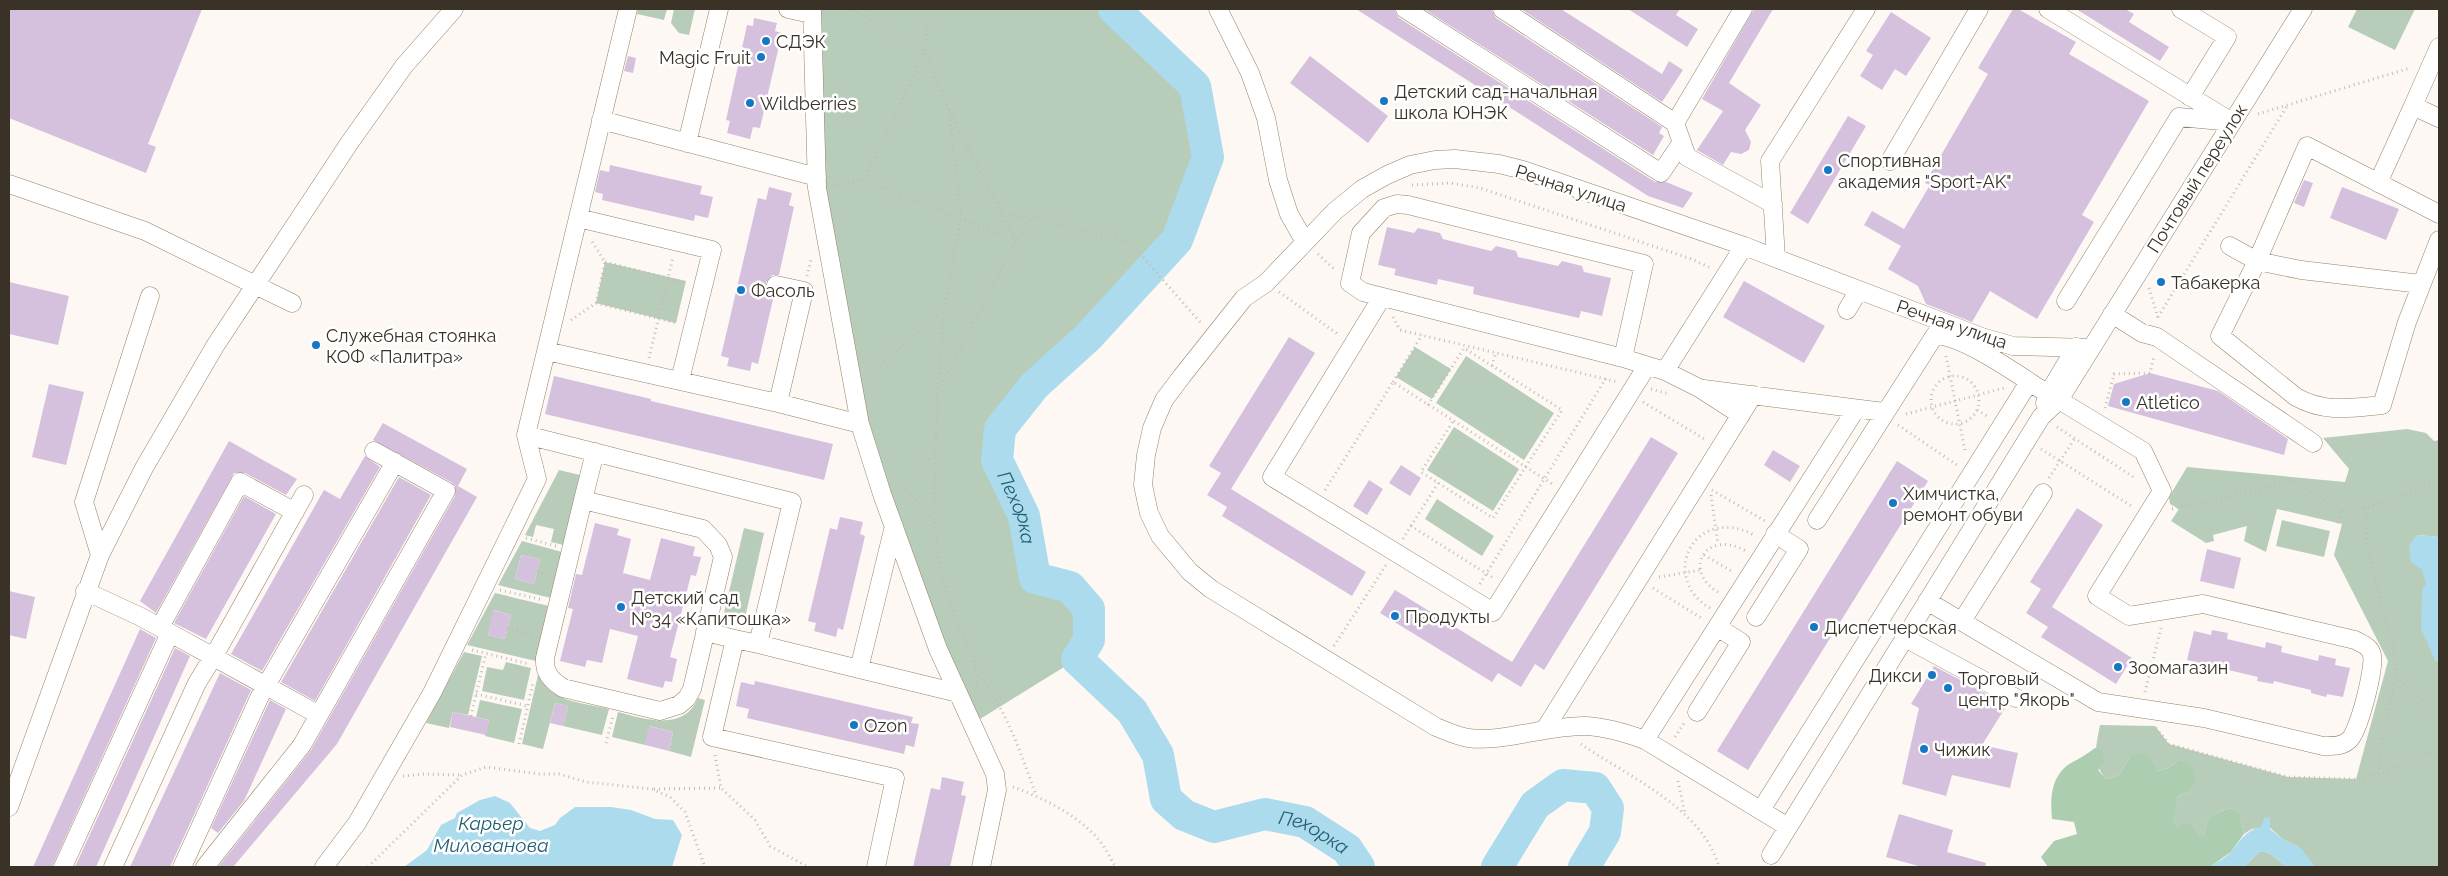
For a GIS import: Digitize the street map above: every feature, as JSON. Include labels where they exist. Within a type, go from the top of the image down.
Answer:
[{"type":"street","points":[[9,807],[85,591],[100,555],[131,493],[184,398],[350,142],[404,66],[454,9]]},
{"type":"street","points":[[324,867],[357,823],[432,693],[537,479],[526,435],[628,9]]},
{"type":"street","points":[[687,143],[719,9]]},
{"type":"street","points":[[788,9],[812,11],[817,183],[860,424],[891,519],[938,649],[995,774],[997,790],[981,867]]},
{"type":"street","points":[[1218,9],[1258,85],[1280,189],[1289,214],[1305,242]]},
{"type":"street","points":[[1404,9],[1661,173],[1682,142]]},
{"type":"street","points":[[1502,9],[1675,123],[1687,157],[1773,204]]},
{"type":"street","points":[[1675,123],[1743,9]]},
{"type":"street","points":[[1776,258],[1770,161],[1866,9]]},
{"type":"street","points":[[1890,161],[1979,9]]},
{"type":"street","points":[[2048,9],[2232,122]]},
{"type":"street","points":[[2181,9],[2227,37],[2190,97]]},
{"type":"street","name":"Почтовый переулок","points":[[1771,855],[2084,347],[2112,314],[2303,9]]},
{"type":"street","points":[[2378,182],[2439,47]]},
{"type":"street","points":[[2413,106],[2439,118]]},
{"type":"street","points":[[2066,301],[2180,116],[2232,122]]},
{"type":"street","points":[[601,120],[687,143],[817,183]]},
{"type":"street","points":[[2439,214],[2307,146],[2257,261],[2220,336],[2296,397],[2319,407],[2333,409],[2382,405],[2421,284],[2439,240]]},
{"type":"street","name":"Речная улица","points":[[1788,827],[1645,740],[1607,729],[1571,727],[1489,738],[1470,738],[1436,727],[1211,589],[1172,553],[1160,536],[1149,513],[1144,485],[1146,455],[1152,428],[1164,400],[1244,298],[1266,283],[1335,211],[1362,189],[1387,175],[1410,165],[1435,160],[1455,159],[1499,164],[1523,170],[1744,246],[1982,337],[2013,346],[2084,347]]},
{"type":"street","points":[[9,184],[139,228],[292,303]]},
{"type":"street","points":[[1623,358],[1644,264],[1408,205],[1398,204],[1384,208],[1361,233],[1350,283],[1364,292],[1623,358],[1665,372],[1699,388],[1741,415]]},
{"type":"street","points":[[578,218],[712,250],[680,380]]},
{"type":"street","points":[[1665,372],[1744,246]]},
{"type":"street","points":[[2230,246],[2257,261],[2301,270],[2421,284]]},
{"type":"street","points":[[776,285],[804,291],[778,403]]},
{"type":"street","points":[[1847,310],[1859,290]]},
{"type":"street","points":[[100,555],[84,502],[150,296]]},
{"type":"street","points":[[1382,297],[1272,477],[1492,612],[1567,494],[1638,389],[1647,366]]},
{"type":"street","points":[[2112,314],[2142,333],[2157,337],[2314,443]]},
{"type":"street","points":[[1817,520],[1887,416],[1935,335],[1942,335],[1966,344],[2143,451],[2162,491],[2097,596],[2129,616],[2203,604],[2355,640],[2367,646],[2372,653],[2373,666],[2357,727],[2350,740],[2338,746],[2323,746],[2204,718],[2098,702],[1927,601]]},
{"type":"street","points":[[548,343],[646,373],[860,424]]},
{"type":"street","points":[[1761,810],[2029,382]]},
{"type":"street","points":[[1699,388],[1856,409],[1887,416]]},
{"type":"street","points":[[1545,729],[1754,395]]},
{"type":"street","points":[[1645,740],[1856,409]]},
{"type":"street","points":[[526,435],[792,502],[758,644]]},
{"type":"street","points":[[205,867],[302,744],[446,491],[374,451]]},
{"type":"street","points":[[583,500],[703,529],[718,545],[723,557],[692,689],[679,705],[660,711],[563,688],[554,682],[541,666],[550,639],[583,500],[595,452]]},
{"type":"street","points":[[182,867],[260,696],[395,462]]},
{"type":"street","points":[[63,867],[165,630],[240,482],[295,512]]},
{"type":"street","points":[[1962,621],[2043,493]]},
{"type":"street","points":[[114,867],[197,683],[304,495]]},
{"type":"street","points":[[859,669],[891,519]]},
{"type":"street","points":[[1756,617],[1799,549],[1772,539]]},
{"type":"street","points":[[85,591],[165,630],[319,715]]},
{"type":"street","points":[[1697,712],[1741,642],[1720,621]]},
{"type":"street","points":[[705,632],[958,694]]},
{"type":"street","points":[[1905,638],[2016,698]]},
{"type":"street","points":[[735,639],[712,737],[895,778],[876,867]]},
{"type":"path","points":[[853,9],[925,52],[949,110],[1016,241]]},
{"type":"path","points":[[864,180],[925,52],[930,9]]},
{"type":"path","points":[[2255,115],[2419,66],[2429,70]]},
{"type":"path","points":[[2158,317],[2288,105]]},
{"type":"path","points":[[949,110],[961,217],[944,310],[934,452],[934,523],[940,569],[946,592],[970,647],[978,675],[978,697]]},
{"type":"path","points":[[817,183],[864,180],[961,217],[1016,241]]},
{"type":"path","points":[[1384,208],[1412,185],[1450,182],[1480,188],[1689,258],[1725,275]]},
{"type":"path","points":[[1003,215],[1032,217],[1130,243],[1178,295],[1213,337]]},
{"type":"path","points":[[937,393],[1016,241],[1032,217]]},
{"type":"path","points":[[548,343],[596,304],[605,262],[578,218]]},
{"type":"path","points":[[646,373],[677,242]]},
{"type":"path","points":[[1305,242],[1350,283]]},
{"type":"path","points":[[605,262],[686,281],[684,290]]},
{"type":"path","points":[[2142,290],[2148,282]]},
{"type":"path","points":[[1266,283],[1353,345]]},
{"type":"path","points":[[1382,297],[1400,330],[1465,347],[1496,352],[1606,378],[1638,389],[1720,449]]},
{"type":"path","points":[[596,304],[676,323],[678,315]]},
{"type":"path","points":[[853,390],[944,310]]},
{"type":"path","points":[[1316,504],[1422,335]]},
{"type":"path","points":[[1942,335],[1971,475]]},
{"type":"path","points":[[1453,421],[1421,472],[1493,518],[1562,410],[1465,347]]},
{"type":"path","points":[[1428,405],[1465,347]]},
{"type":"path","points":[[1492,366],[1496,352]]},
{"type":"path","points":[[2111,416],[2104,409],[2114,374],[2150,373]]},
{"type":"path","points":[[1950,376],[1968,380],[1974,386],[1978,395],[1977,410],[1971,418],[1960,424],[1942,422],[1931,408],[1931,396],[1934,387],[1941,380],[1950,376]]},
{"type":"path","points":[[1471,599],[1606,378]]},
{"type":"path","points":[[1393,382],[1517,465],[1567,494]]},
{"type":"path","points":[[1887,416],[1904,415],[2029,382]]},
{"type":"path","points":[[1887,416],[1971,475]]},
{"type":"path","points":[[2041,417],[2137,479]]},
{"type":"path","points":[[2075,438],[2060,461],[2147,515],[2296,481],[2341,511],[2366,508],[2439,481]]},
{"type":"path","points":[[891,519],[906,489],[934,452]]},
{"type":"path","points":[[1411,526],[1438,483]]},
{"type":"path","points":[[1718,544],[1710,488],[1748,511]]},
{"type":"path","points":[[906,489],[934,523]]},
{"type":"path","points":[[2337,523],[2341,511]]},
{"type":"path","points":[[1720,621],[1691,590],[1685,573],[1686,556],[1693,543],[1703,533],[1716,527],[1744,529],[1772,539]]},
{"type":"path","points":[[523,538],[571,550]]},
{"type":"path","points":[[1733,601],[1708,585],[1700,570],[1704,555],[1709,549],[1718,544],[1733,544],[1752,554]]},
{"type":"path","points":[[1704,555],[1746,580]]},
{"type":"path","points":[[1639,580],[1700,570]]},
{"type":"path","points":[[1639,580],[1720,621]]},
{"type":"path","points":[[496,589],[558,604]]},
{"type":"path","points":[[2165,610],[2141,708],[2169,744],[2288,777],[2356,779],[2379,774],[2426,754],[2439,753]]},
{"type":"path","points":[[508,628],[550,639]]},
{"type":"path","points":[[466,648],[541,666],[527,706],[519,744]]},
{"type":"path","points":[[471,716],[486,653]]},
{"type":"path","points":[[978,675],[991,691],[1015,739],[1036,796]]},
{"type":"path","points":[[2396,677],[2439,714]]},
{"type":"path","points":[[476,694],[527,706]]},
{"type":"path","points":[[606,743],[616,701]]},
{"type":"path","points":[[1571,727],[1580,743],[1656,791],[1685,815],[1706,841],[1719,867]]},
{"type":"path","points":[[712,737],[721,788],[754,820],[770,846],[808,867]]},
{"type":"path","points":[[1672,756],[1685,815]]},
{"type":"path","points":[[368,867],[462,776],[486,767],[539,774],[559,774],[586,782],[652,789],[721,788]]},
{"type":"path","points":[[381,781],[425,774],[462,776]]},
{"type":"path","points":[[996,781],[1036,796],[1091,831],[1116,867]]},
{"type":"path","points":[[652,789],[670,797],[685,812],[705,867]]},
{"type":"green space","points":[[638,9],[667,9],[664,20],[637,14]]},
{"type":"green space","points":[[674,9],[695,9],[689,35],[679,33],[671,23]]},
{"type":"green space","points":[[821,9],[1114,9],[1195,86],[1208,157],[1177,240],[1088,337],[1034,386],[1000,429],[997,460],[1024,516],[1035,578],[1070,587],[1089,609],[1089,640],[1077,659],[972,724],[888,511],[817,188],[811,14]]},
{"type":"green space","points":[[2357,9],[2415,9],[2395,50],[2348,27]]},
{"type":"green space","points":[[605,262],[686,281],[676,323],[596,303]]},
{"type":"green space","points":[[1415,347],[1451,369],[1432,399],[1396,377]]},
{"type":"green space","points":[[1466,356],[1554,413],[1524,460],[1436,403]]},
{"type":"green space","points":[[1454,427],[1519,469],[1493,511],[1427,470]]},
{"type":"green space","points":[[2407,429],[2426,433],[2434,441],[2439,440],[2439,537],[2417,535],[2427,584],[2435,660],[2439,663],[2439,867],[2315,867],[2297,846],[2284,840],[2269,827],[2252,829],[2244,834],[2240,815],[2232,808],[2216,814],[2210,820],[2204,835],[2199,838],[2171,822],[2178,796],[2188,792],[2179,760],[2168,768],[2157,771],[2129,758],[2119,775],[2106,779],[2101,773],[2096,760],[2100,725],[2155,726],[2169,744],[2288,777],[2356,779],[2388,661],[2334,555],[2342,524],[2277,509],[2266,552],[2244,541],[2247,526],[2213,535],[2214,541],[2206,543],[2171,521],[2179,509],[2170,504],[2169,497],[2187,467],[2345,482],[2349,469],[2323,438]]},
{"type":"green space","points":[[559,470],[580,475],[564,545],[551,542],[554,529],[536,525],[533,537],[525,535]]},
{"type":"green space","points":[[1437,499],[1494,536],[1482,556],[1425,519]]},
{"type":"green space","points":[[2282,520],[2330,531],[2324,557],[2276,546]]},
{"type":"green space","points":[[744,528],[764,533],[745,618],[724,613]]},
{"type":"green space","points":[[522,541],[562,552],[551,598],[498,585]],"holes":[[[521,555],[540,559],[534,584],[515,579]]]},
{"type":"green space","points":[[495,593],[549,606],[536,661],[467,645]],"holes":[[[494,610],[511,615],[505,639],[488,635]]]},
{"type":"green space","points":[[464,652],[482,656],[468,715],[453,712],[449,728],[426,723]]},
{"type":"green space","points":[[506,662],[531,668],[524,700],[482,691],[487,667],[503,670]]},
{"type":"green space","points":[[538,675],[551,691],[559,696],[578,703],[609,709],[602,735],[563,726],[568,706],[555,703],[543,749],[522,744]]},
{"type":"green space","points":[[698,698],[705,700],[691,757],[669,751],[673,732],[650,726],[645,745],[612,737],[618,712],[651,720],[673,719],[683,716],[692,709]]},
{"type":"green space","points":[[480,700],[522,709],[514,743],[485,736],[489,720],[476,717]]},
{"type":"green space","points":[[2095,748],[2102,750],[2105,763],[2098,770],[2106,779],[2119,775],[2129,758],[2137,753],[2149,756],[2157,771],[2168,768],[2179,760],[2190,765],[2196,780],[2188,792],[2178,796],[2172,822],[2178,826],[2183,823],[2191,825],[2199,837],[2204,835],[2213,816],[2221,811],[2232,808],[2240,814],[2244,834],[2231,852],[2210,867],[2048,867],[2041,857],[2054,841],[2077,834],[2074,822],[2052,819],[2051,803],[2056,780],[2064,768]]},
{"type":"green space","points":[[2260,851],[2269,853],[2287,867],[2244,867]]},
{"type":"water","points":[[2417,535],[2439,537],[2439,663],[2435,660],[2421,629],[2422,590],[2426,584],[2422,570],[2411,562],[2409,545]]},
{"type":"water","name":"Карьер Милованова","points":[[495,796],[510,803],[530,828],[540,831],[555,825],[560,818],[575,807],[611,807],[631,810],[655,819],[673,820],[682,835],[672,867],[404,867],[427,850],[441,825],[455,818],[457,813],[480,800]]},
{"type":"water","points":[[2265,817],[2270,818],[2270,829],[2284,840],[2301,848],[2315,867],[2287,867],[2269,853],[2260,851],[2244,867],[2210,867],[2228,855],[2243,837],[2261,827]]},
{"type":"building","points":[[9,9],[202,9],[148,144],[156,147],[146,173],[9,118]]},
{"type":"building","points":[[1356,9],[1394,9],[1399,18],[1655,182],[1666,182],[1693,193],[1683,208],[1648,196]]},
{"type":"building","points":[[1424,9],[1491,9],[1496,18],[1662,127],[1659,133],[1664,136],[1653,155]]},
{"type":"building","points":[[1521,9],[1561,9],[1662,74],[1669,61],[1683,70],[1662,102]]},
{"type":"building","points":[[1628,9],[1680,9],[1676,15],[1698,29],[1687,47]]},
{"type":"building","points":[[1754,9],[1773,9],[1729,83],[1761,105],[1745,130],[1751,142],[1749,150],[1741,154],[1731,152],[1723,165],[1697,150],[1723,111],[1702,99]]},
{"type":"building","points":[[2013,9],[2018,9],[2076,42],[2069,54],[2149,101],[2082,215],[2094,222],[2037,319],[1990,291],[1972,322],[1926,304],[1918,286],[1888,269],[1901,246],[1864,225],[1872,211],[1904,229],[1930,185],[1925,183],[1988,74],[1978,68]]},
{"type":"building","points":[[2076,9],[2125,9],[2134,14],[2129,22],[2169,47],[2160,61]]},
{"type":"building","points":[[1891,12],[1931,38],[1906,76],[1895,69],[1882,90],[1860,76],[1873,55],[1866,51]]},
{"type":"building","points":[[754,18],[777,23],[775,31],[782,33],[760,128],[753,127],[750,139],[727,133],[730,121],[726,120],[747,25],[753,26]]},
{"type":"building","points":[[628,56],[636,58],[633,73],[624,71]]},
{"type":"building","points":[[1310,56],[1388,116],[1368,143],[1290,83]]},
{"type":"building","name":"Спортивная академия \"Sport-AK\"","points":[[1848,116],[1866,126],[1808,224],[1790,213]]},
{"type":"building","points":[[610,165],[702,186],[700,194],[713,197],[708,218],[695,215],[694,221],[602,200],[603,194],[595,192],[600,170],[609,172]]},
{"type":"building","points":[[2304,180],[2313,183],[2304,207],[2294,203]]},
{"type":"building","points":[[769,187],[792,193],[789,205],[794,207],[779,275],[772,275],[766,282],[766,289],[774,295],[758,364],[752,362],[750,371],[727,366],[729,358],[721,356],[758,198],[766,200]]},
{"type":"building","points":[[2342,187],[2399,209],[2386,240],[2330,218]]},
{"type":"building","points":[[1387,227],[1414,233],[1418,228],[1440,233],[1443,239],[1491,251],[1496,246],[1516,251],[1518,257],[1558,266],[1562,261],[1582,266],[1584,272],[1611,278],[1602,316],[1581,311],[1579,318],[1473,294],[1474,287],[1438,279],[1437,285],[1394,275],[1396,269],[1378,265]]},
{"type":"building","points":[[1744,281],[1825,326],[1804,363],[1723,317]]},
{"type":"building","points":[[9,282],[69,296],[58,345],[9,334]]},
{"type":"building","points":[[1289,337],[1315,353],[1231,489],[1366,572],[1352,596],[1222,516],[1227,507],[1207,495],[1221,473],[1209,466]]},
{"type":"building","points":[[2150,373],[2218,391],[2288,439],[2284,455],[2108,406],[2114,384]]},
{"type":"building","points":[[554,376],[833,444],[824,480],[545,414]]},
{"type":"building","points":[[49,384],[84,392],[66,465],[32,457]]},
{"type":"building","points":[[383,423],[467,469],[458,486],[477,497],[337,744],[233,867],[218,867],[311,750],[455,496],[455,486],[451,482],[373,440]]},
{"type":"building","points":[[1651,437],[1678,453],[1544,670],[1535,664],[1521,687],[1498,673],[1492,682],[1380,613],[1395,590],[1512,662]]},
{"type":"building","points":[[229,441],[297,479],[286,495],[245,473],[234,473],[156,613],[140,601]]},
{"type":"building","points":[[1773,450],[1800,466],[1790,482],[1764,465]]},
{"type":"building","points":[[365,456],[380,467],[262,671],[231,654],[324,490],[340,499]]},
{"type":"building","points":[[1897,461],[1928,481],[1748,770],[1717,751]]},
{"type":"building","points":[[1401,465],[1421,478],[1410,496],[1389,483]]},
{"type":"building","points":[[399,477],[431,495],[315,701],[281,682]]},
{"type":"building","points":[[1369,480],[1383,489],[1367,515],[1353,506]]},
{"type":"building","points":[[244,496],[276,514],[206,639],[174,623]]},
{"type":"building","points":[[2077,508],[2103,525],[2052,607],[2132,658],[2116,684],[2041,637],[2048,627],[2026,613],[2041,589],[2030,582]]},
{"type":"building","points":[[840,517],[863,522],[860,534],[865,536],[843,630],[838,628],[836,637],[814,631],[816,623],[808,621],[830,528],[837,530]]},
{"type":"building","points":[[595,523],[619,529],[617,535],[631,539],[623,573],[650,580],[661,538],[695,547],[693,556],[701,557],[696,576],[691,575],[670,657],[677,659],[672,682],[665,681],[663,688],[627,679],[638,636],[610,629],[602,663],[587,660],[585,667],[560,661],[573,609],[568,608],[576,574],[582,575]]},
{"type":"building","points":[[2207,549],[2241,558],[2234,589],[2200,581]]},
{"type":"building","points":[[521,555],[540,559],[534,584],[515,579]]},
{"type":"building","points":[[9,591],[35,597],[26,639],[9,635]]},
{"type":"building","points":[[493,610],[511,615],[505,639],[488,635]]},
{"type":"building","points":[[140,629],[156,638],[52,867],[33,867]]},
{"type":"building","points":[[2212,630],[2228,633],[2227,639],[2265,648],[2266,642],[2282,646],[2281,652],[2318,661],[2319,655],[2336,659],[2335,665],[2350,668],[2343,697],[2327,694],[2326,697],[2311,693],[2311,690],[2274,681],[2273,684],[2257,681],[2258,677],[2220,668],[2219,671],[2202,667],[2204,664],[2187,660],[2194,631],[2211,635]]},
{"type":"building","points":[[175,648],[190,656],[96,867],[75,867]]},
{"type":"building","points":[[1934,666],[2007,705],[1982,745],[2018,753],[2010,788],[1952,775],[1946,796],[1902,784],[1919,708],[1911,704]]},
{"type":"building","points":[[220,673],[251,690],[170,867],[130,867]]},
{"type":"building","points":[[755,681],[913,717],[911,723],[919,724],[914,747],[906,745],[904,754],[747,718],[749,709],[736,706],[741,682],[754,685]]},
{"type":"building","points":[[270,700],[286,709],[244,801],[218,833],[211,828]]},
{"type":"building","points":[[555,703],[568,706],[563,726],[550,723]]},
{"type":"building","points":[[453,712],[489,720],[486,735],[450,727]]},
{"type":"building","points":[[649,726],[673,732],[669,751],[645,745]]},
{"type":"building","points":[[942,777],[964,782],[961,795],[966,796],[950,867],[913,867],[931,788],[940,790]]},
{"type":"building","points":[[1899,814],[1953,830],[1947,852],[1986,863],[1985,867],[1922,867],[1886,857]]},
{"type":"waterway","name":"Пехорка","points":[[1114,9],[1195,86],[1208,157],[1177,240],[1088,337],[1034,386],[1000,429],[997,460],[1024,516],[1035,578],[1070,587],[1089,609],[1089,640],[1077,659],[1132,711],[1158,755],[1166,799],[1184,815],[1214,827],[1265,814],[1305,822],[1347,849],[1359,867]]},
{"type":"waterway","name":"Пехорка","points":[[1497,867],[1535,805],[1563,785],[1595,788],[1608,808],[1605,832],[1584,867]]},
{"type":"place","name":"СДЭК","points":[[766,41]]},
{"type":"place","name":"Magic Fruit","points":[[761,57]]},
{"type":"place","name":"Детский сад-начальная школа ЮНЭК","points":[[1384,101]]},
{"type":"place","name":"Wildberries","points":[[750,103]]},
{"type":"place","name":"Спортивная академия \"Sport-AK\"","points":[[1828,170]]},
{"type":"place","name":"Табакерка","points":[[2161,282]]},
{"type":"place","name":"Фасоль","points":[[741,290]]},
{"type":"place","name":"Служебная стоянка КОФ «Палитра»","points":[[316,345]]},
{"type":"place","name":"Atletico","points":[[2126,402]]},
{"type":"place","name":"Химчистка, ремонт обуви","points":[[1893,503]]},
{"type":"place","name":"Детский сад №34 «Капитошка»","points":[[621,607]]},
{"type":"place","name":"Продукты","points":[[1395,616]]},
{"type":"place","name":"Диспетчерская","points":[[1814,627]]},
{"type":"place","name":"Зоомагазин","points":[[2118,667]]},
{"type":"place","name":"Дикси","points":[[1932,675]]},
{"type":"place","name":"Торговый центр \"Якорь\"","points":[[1948,688]]},
{"type":"place","name":"Ozon","points":[[854,725]]},
{"type":"place","name":"Чижик","points":[[1924,749]]}]
